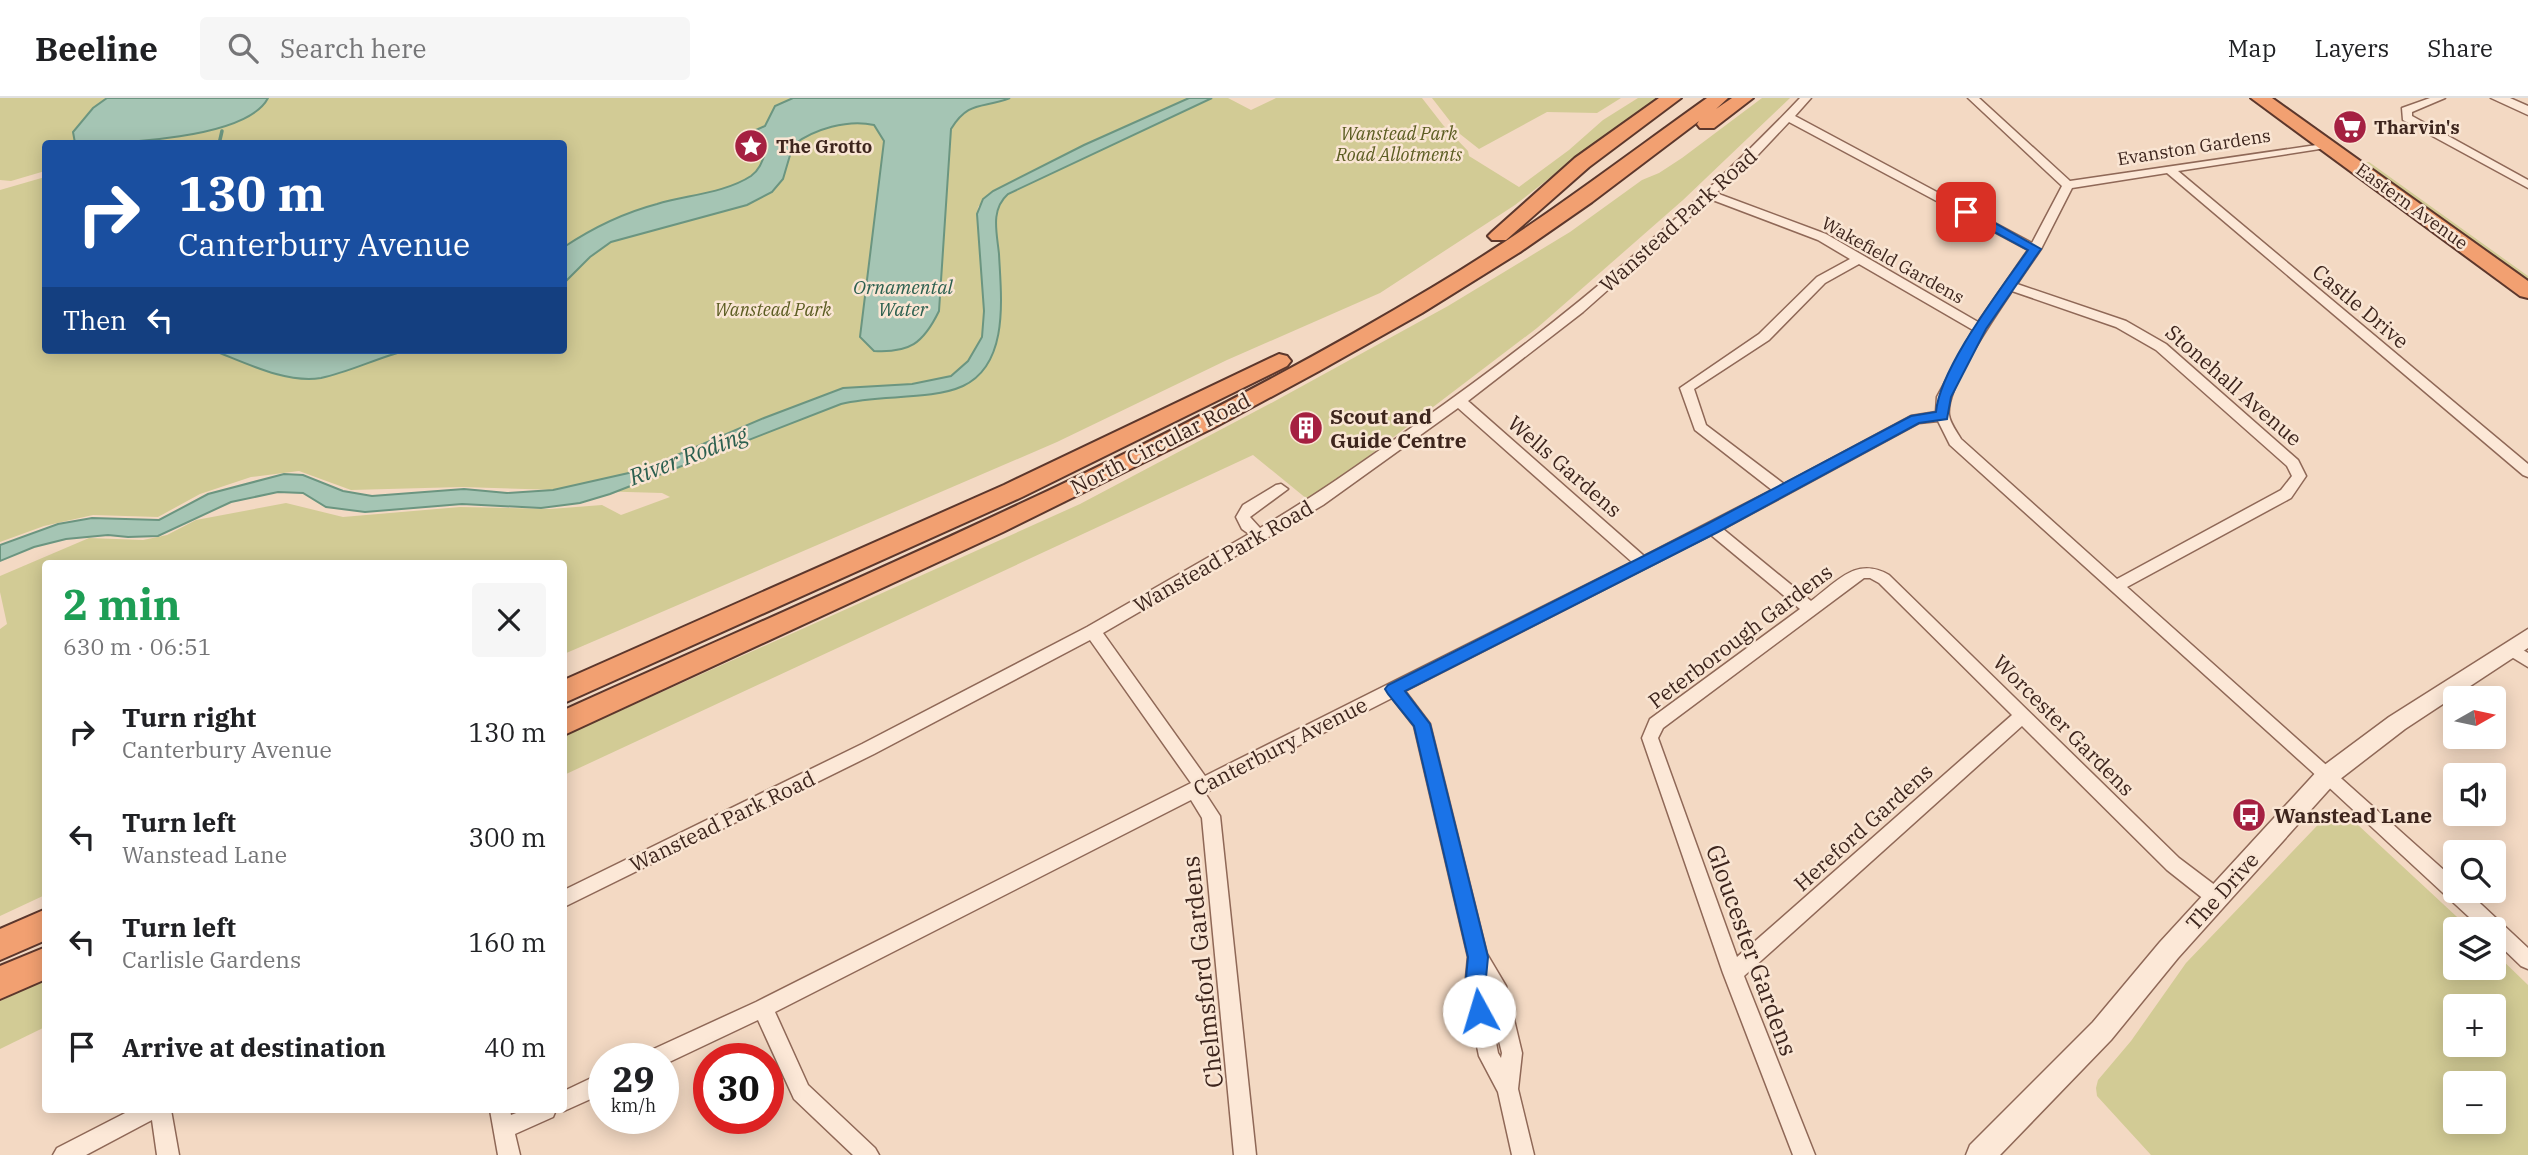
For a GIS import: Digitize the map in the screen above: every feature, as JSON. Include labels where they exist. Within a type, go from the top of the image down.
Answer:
[{"type":"highway","points":[[1503,243],[1536,199],[1632,123],[1672,98]]},
{"type":"highway","name":"North Circular Road","points":[[567,722],[1009,518],[1206,422],[1413,308],[1503,243],[1547,205],[1696,98]]},
{"type":"highway","name":"North Circular Road","points":[[567,691],[1191,407],[1503,243],[1607,183],[1719,98]]},
{"type":"highway","points":[[1503,243],[1621,184],[1744,98]]},
{"type":"highway","name":"Eastern Avenue","points":[[2260,98],[2528,291]]},
{"type":"highway","name":"Eastern Avenue","points":[[2283,98],[2528,272]]},
{"type":"highway","points":[[0,944],[42,926]]},
{"type":"highway","points":[[0,983],[42,964]]},
{"type":"street","name":"Wanstead Park Road","points":[[567,898],[856,755],[1093,631],[1259,535],[1362,471],[1460,401],[1579,309],[1710,194],[1806,98]]},
{"type":"street","points":[[1972,98],[2067,185],[2035,249],[1980,329],[1944,397],[1942,416],[1955,442],[2327,776],[2398,836],[2528,961]]},
{"type":"street","points":[[2440,98],[2406,110],[2407,118],[2528,185]]},
{"type":"street","points":[[2498,98],[2528,111]]},
{"type":"street","points":[[1788,117],[2035,249]]},
{"type":"street","name":"Evanston Gardens","points":[[2067,185],[2326,145]]},
{"type":"street","name":"Castle Drive","points":[[2169,169],[2528,472]]},
{"type":"street","name":"Wakefield Gardens","points":[[1710,194],[1822,237],[1980,329]]},
{"type":"street","points":[[1781,489],[1700,427],[1687,388],[1764,337],[1821,280],[1860,258]]},
{"type":"street","name":"Stonehall Avenue","points":[[2010,286],[2121,324],[2161,347],[2293,463],[2299,476],[2286,494],[2115,587]]},
{"type":"street","name":"Wells Gardens","points":[[1460,401],[1643,563]]},
{"type":"street","name":"Canterbury Avenue","points":[[679,1047],[1712,528],[1916,419],[1942,416]]},
{"type":"street","points":[[1259,535],[1247,525],[1243,517],[1248,509],[1281,489]]},
{"type":"street","points":[[1712,528],[1811,610]]},
{"type":"street","name":"Peterborough Gardens","points":[[1656,761],[1650,738],[1656,724],[1860,573],[1872,572],[1884,579]]},
{"type":"street","name":"Worcester Gardens","points":[[1884,579],[2173,864],[2217,898]]},
{"type":"street","name":"Chelmsford Gardens","points":[[1093,631],[1197,787],[1212,816],[1245,1155]]},
{"type":"street","name":"The Drive","points":[[1980,1155],[2102,1031],[2169,950],[2327,776],[2398,723],[2522,649]]},
{"type":"street","points":[[1394,689],[1422,724],[1478,957],[1475,988],[1489,1056],[1508,1089],[1523,1155]]},
{"type":"street","name":"Hereford Gardens","points":[[1733,972],[2022,716]]},
{"type":"street","name":"Gloucester Gardens","points":[[1656,761],[1733,972],[1804,1155]]},
{"type":"street","points":[[763,1007],[801,1092],[868,1155]]},
{"type":"street","points":[[567,1100],[588,1090]]},
{"type":"street","points":[[64,1155],[146,1113]]},
{"type":"street","points":[[161,1113],[168,1155]]},
{"type":"street","points":[[509,1155],[502,1119],[531,1113]]},
{"type":"green space","name":"Wanstead Park","points":[[0,98],[1189,98],[1084,145],[993,191],[978,207],[977,225],[983,286],[982,337],[994,352],[1000,309],[996,231],[998,206],[1008,194],[1212,98],[1228,98],[1251,110],[1276,98],[1422,98],[1468,151],[1469,156],[1519,187],[1569,150],[1603,120],[1638,98],[1660,98],[1588,148],[1515,205],[1380,293],[1227,360],[1057,442],[567,653],[567,560],[42,560],[42,896],[0,916],[0,629],[7,624],[0,592],[0,576],[89,538],[143,540],[167,535],[196,520],[286,503],[343,517],[460,507],[550,509],[602,505],[621,515],[670,497],[662,493],[462,487],[351,490],[299,471],[251,477],[200,494],[158,517],[93,515],[44,526],[0,542],[0,190],[42,178],[42,354],[567,354],[567,140],[42,140],[42,172],[11,181],[0,180]]},
{"type":"green space","points":[[1432,98],[1621,98],[1597,113],[1547,112],[1479,149],[1460,134]]},
{"type":"green space","points":[[1762,98],[1790,98],[1683,200],[1537,328],[1328,487],[1307,499],[1253,455],[567,774],[567,735],[1080,504],[1448,306],[1570,232],[1642,180],[1682,158]]},
{"type":"green space","points":[[2369,162],[2528,276],[2528,284],[2360,163]]},
{"type":"green space","points":[[2334,808],[2344,812],[2457,917],[2443,917],[2443,980],[2506,980],[2506,964],[2528,985],[2528,1155],[2151,1155],[2097,1096],[2098,1080],[2131,1041],[2186,963]]},
{"type":"green space","points":[[42,981],[42,1028],[0,1049],[0,1001]]},
{"type":"water","points":[[107,98],[268,98],[255,112],[209,131],[149,140],[74,140],[73,132],[93,108]]},
{"type":"water","name":"Ornamental Water","points":[[793,98],[1010,98],[970,109],[951,129],[939,311],[921,339],[914,344],[897,350],[874,351],[860,337],[884,141],[874,125],[864,123],[832,127],[811,134],[793,145],[783,179],[772,192],[747,205],[611,242],[590,257],[567,280],[567,245],[586,233],[632,212],[718,190],[751,176],[759,167],[767,148],[756,130],[765,126],[775,106]]},
{"type":"water","name":"River Roding","points":[[1189,98],[1212,98],[1008,194],[1002,200],[996,222],[1001,308],[996,346],[989,362],[978,376],[963,386],[935,394],[841,404],[610,494],[580,503],[541,508],[462,504],[365,512],[326,507],[303,493],[278,492],[231,502],[158,536],[108,535],[66,539],[34,547],[0,561],[0,545],[58,524],[92,518],[159,520],[208,494],[284,474],[303,475],[343,491],[372,496],[464,489],[507,493],[553,490],[642,470],[843,388],[912,384],[951,376],[968,361],[982,337],[984,311],[977,214],[983,199],[993,191],[1084,145]]},
{"type":"water","points":[[222,354],[393,354],[321,378],[294,378],[265,371]]},
{"type":"waterway","points":[[220,140],[222,131]]},
{"type":"place","name":"Tharvin's","points":[[2350,127]]},
{"type":"place","name":"The Grotto","points":[[751,146]]},
{"type":"place","name":"Scout and Guide Centre","points":[[1306,428]]},
{"type":"place","name":"Wanstead Lane","points":[[2249,815]]},
{"type":"route","points":[[1479,1011],[1475,988],[1478,957],[1422,724],[1394,689],[1712,528],[1916,419],[1942,416],[1944,397],[1980,329],[2035,249],[1966,212]]},
{"type":"park label","name":"Wanstead Park Road Allotments","points":[[1399,143]]}]
